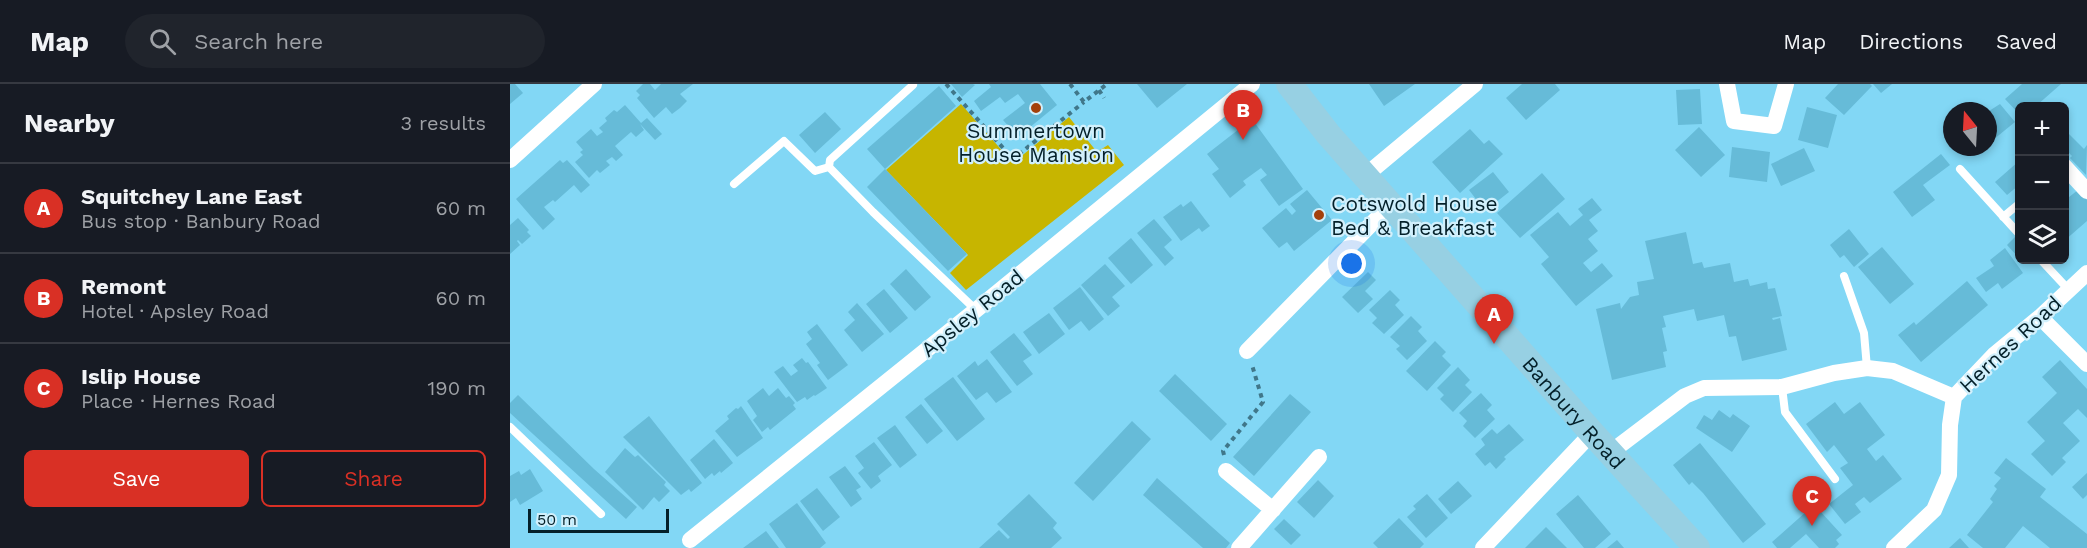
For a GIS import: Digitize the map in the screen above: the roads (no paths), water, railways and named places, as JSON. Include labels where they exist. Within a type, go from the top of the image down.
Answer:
[{"type":"main road","name":"Banbury Road","points":[[1289,84],[1328,134],[1592,433],[1697,548]]},
{"type":"street","points":[[510,160],[594,84]]},
{"type":"street","name":"Apsley Road","points":[[690,540],[1252,84]]},
{"type":"street","points":[[1366,175],[1475,84]]},
{"type":"street","points":[[1727,84],[1734,121],[1774,126],[1786,84]]},
{"type":"street","points":[[2069,171],[2087,191]]},
{"type":"street","points":[[1247,351],[1391,204]]},
{"type":"street","name":"Hernes Road","points":[[1894,548],[1934,510],[1948,475],[1950,425],[1954,397],[1994,355],[2040,317],[2087,273]]},
{"type":"street","points":[[2040,317],[2087,364]]},
{"type":"street","points":[[1611,452],[1685,396],[1704,388],[1782,387],[1834,373],[1866,368],[1893,371],[1954,397]]},
{"type":"street","points":[[1486,547],[1592,433]]},
{"type":"street","points":[[1246,546],[1319,457]]},
{"type":"street","points":[[1226,471],[1274,510]]},
{"type":"lane","points":[[829,166],[830,159],[913,85]]},
{"type":"lane","points":[[734,184],[784,141],[815,171],[829,166]]},
{"type":"lane","points":[[829,166],[873,212],[976,310]]},
{"type":"lane","points":[[1960,169],[2015,230]]},
{"type":"lane","points":[[2003,217],[2015,206]]},
{"type":"lane","points":[[2046,264],[2068,289]]},
{"type":"lane","points":[[1844,276],[1864,333],[1866,368]]},
{"type":"lane","points":[[1782,387],[1785,412],[1835,479]]},
{"type":"lane","points":[[510,427],[601,514]]},
{"type":"place","name":"Summertown House Mansion","points":[[1036,108]]},
{"type":"place","name":"Remont","points":[[1243,140]]},
{"type":"place","name":"Cotswold House Bed & Breakfast","points":[[1319,215]]},
{"type":"place","name":"Squitchey Lane East","points":[[1494,344]]},
{"type":"place","name":"Islip House","points":[[1812,526]]}]
